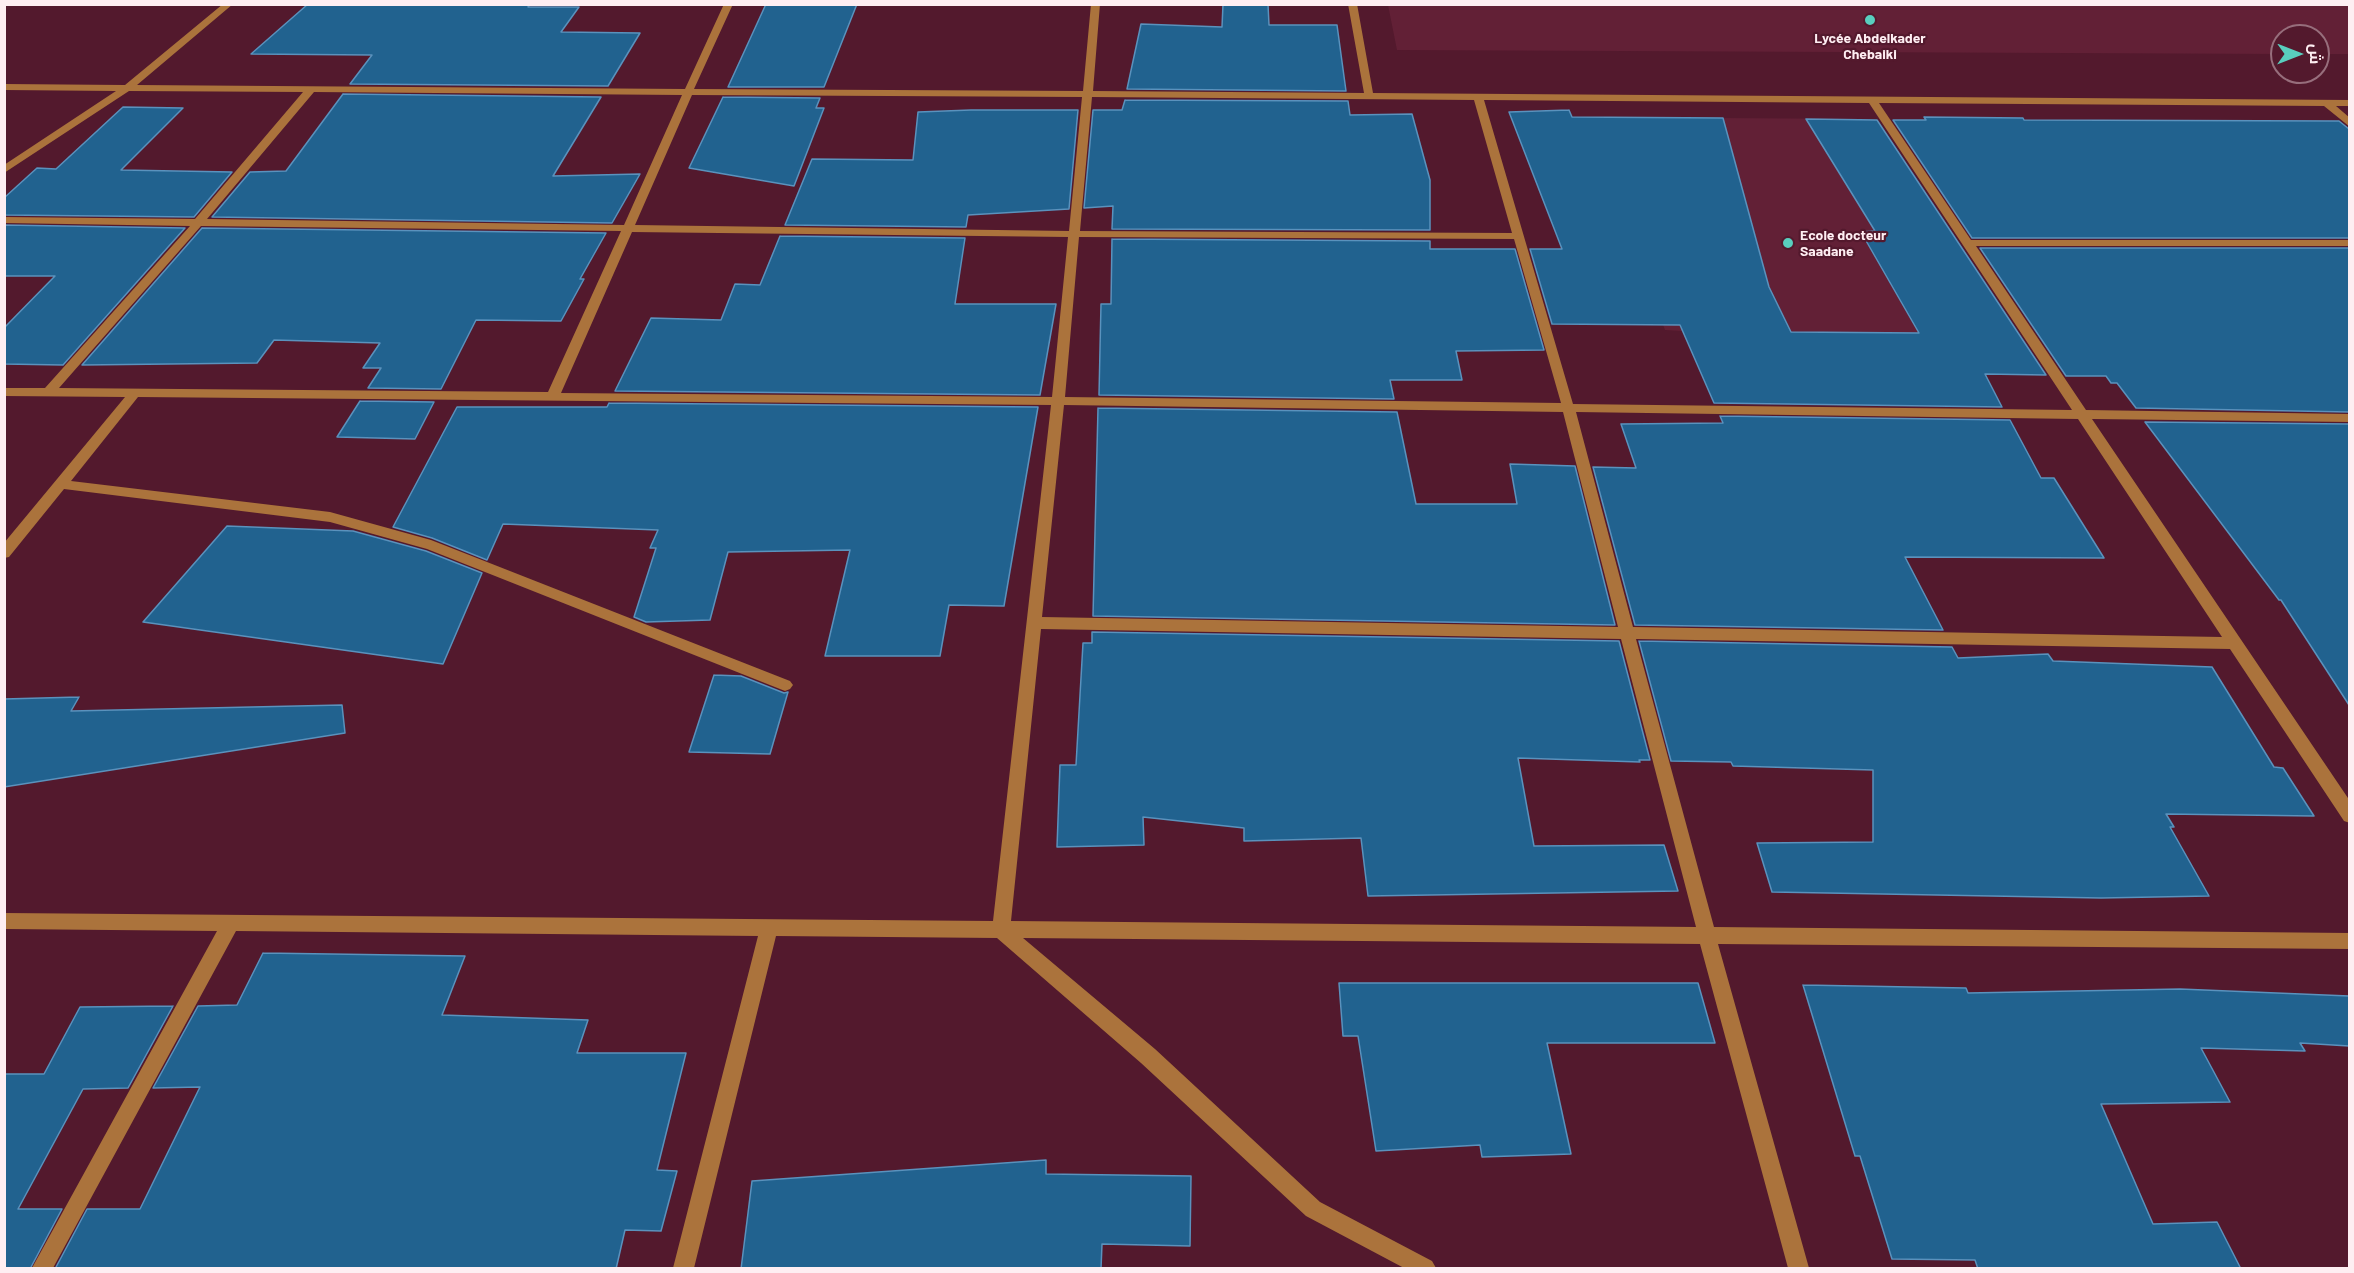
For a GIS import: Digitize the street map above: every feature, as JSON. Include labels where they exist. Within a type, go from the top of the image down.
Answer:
[{"type":"street","points":[[4,170],[127,88],[229,4]]},
{"type":"street","points":[[553,396],[729,4]]},
{"type":"street","points":[[1000,930],[1058,401],[1096,4]]},
{"type":"street","points":[[1352,4],[1369,96]]},
{"type":"street","points":[[4,87],[2349,103]]},
{"type":"street","points":[[48,393],[311,90]]},
{"type":"street","points":[[1478,97],[1568,407],[1707,936],[1798,1269]]},
{"type":"street","points":[[1872,100],[2349,816]]},
{"type":"street","points":[[2327,102],[2349,124]]},
{"type":"street","points":[[4,220],[1074,234],[1518,236]]},
{"type":"street","points":[[1968,243],[2349,243]]},
{"type":"street","points":[[4,392],[1058,401],[2349,418]]},
{"type":"street","points":[[4,552],[135,393]]},
{"type":"street","points":[[60,484],[330,517],[431,545],[784,685]]},
{"type":"street","points":[[1034,623],[2235,643]]},
{"type":"street","points":[[4,921],[2349,941]]},
{"type":"street","points":[[42,1269],[231,923]]},
{"type":"street","points":[[683,1269],[769,928]]},
{"type":"street","points":[[1000,930],[1148,1056],[1313,1209],[1425,1269]]},
{"type":"shaded area","name":"Lycée Abdelkader Chebaiki","points":[[1388,5],[2349,5],[2349,54],[2330,54],[2330,24],[2270,24],[2270,54],[1397,50]]},
{"type":"shaded area","name":"Ecole docteur Saadane","points":[[1568,117],[1865,119],[2027,375],[1700,371],[1682,331],[1665,330],[1601,155]]},
{"type":"building","points":[[308,4],[530,4],[528,7],[579,7],[561,32],[640,33],[608,86],[350,84],[372,55],[251,54]]},
{"type":"building","points":[[766,4],[857,4],[824,87],[728,87]]},
{"type":"building","points":[[1223,4],[1268,4],[1269,25],[1337,25],[1346,91],[1127,89],[1141,24],[1222,27]]},
{"type":"building","points":[[343,94],[601,97],[553,176],[640,174],[612,223],[212,217],[250,172],[286,171]]},
{"type":"building","points":[[723,97],[820,98],[816,108],[824,108],[794,186],[689,168]]},
{"type":"building","points":[[1125,100],[1348,101],[1350,115],[1412,114],[1430,180],[1430,230],[1112,229],[1113,206],[1084,208],[1093,110],[1122,110]]},
{"type":"building","points":[[123,107],[183,108],[121,170],[232,172],[194,217],[4,215],[4,198],[37,168],[56,169]]},
{"type":"building","points":[[1078,110],[1069,209],[968,215],[966,227],[785,225],[812,159],[913,160],[918,112]]},
{"type":"building","name":"Ecole docteur Saadane","points":[[1569,110],[1572,117],[1723,118],[1769,287],[1791,332],[1919,333],[1861,232],[1875,231],[1806,119],[1877,120],[2046,375],[1985,374],[2002,407],[1714,403],[1680,325],[1552,324],[1530,249],[1562,249],[1509,112]]},
{"type":"building","points":[[1924,117],[2023,118],[2024,120],[2339,121],[2349,129],[2349,238],[1972,238],[1893,120],[1926,120]]},
{"type":"building","points":[[4,225],[185,228],[63,365],[4,364],[4,328],[55,276],[4,276]]},
{"type":"building","points":[[202,228],[606,233],[580,279],[584,279],[561,321],[476,320],[441,389],[368,388],[381,368],[363,368],[380,343],[274,340],[257,363],[82,365]]},
{"type":"building","points":[[780,236],[965,238],[955,304],[1056,304],[1040,395],[615,391],[651,318],[721,320],[735,284],[760,285]]},
{"type":"building","points":[[1112,239],[1430,241],[1430,249],[1515,249],[1544,350],[1456,351],[1462,380],[1390,380],[1394,399],[1099,395],[1101,304],[1111,304]]},
{"type":"building","points":[[1980,248],[2349,248],[2349,412],[2136,408],[2117,383],[2111,383],[2106,376],[2066,376]]},
{"type":"building","points":[[360,401],[434,402],[415,439],[337,437]]},
{"type":"building","points":[[609,403],[1038,407],[1004,606],[949,605],[940,656],[825,656],[850,550],[728,552],[710,620],[646,622],[634,617],[656,548],[650,548],[658,530],[503,524],[487,560],[432,538],[393,527],[457,407],[607,407]]},
{"type":"building","points":[[1098,408],[1397,412],[1416,504],[1517,504],[1510,464],[1575,466],[1615,625],[1093,616]]},
{"type":"building","points":[[1720,416],[2010,420],[2041,478],[2054,478],[2104,558],[1905,557],[1943,630],[1635,625],[1593,467],[1636,468],[1621,424],[1723,423]]},
{"type":"building","points":[[2145,422],[2349,424],[2349,705],[2281,600]]},
{"type":"building","points":[[227,526],[353,531],[426,551],[482,573],[443,664],[143,622]]},
{"type":"building","points":[[1092,632],[1619,641],[1650,760],[1639,760],[1640,762],[1518,758],[1534,846],[1664,845],[1678,891],[1368,896],[1361,838],[1244,841],[1244,828],[1143,817],[1144,845],[1057,847],[1060,765],[1076,765],[1083,643],[1092,643]]},
{"type":"building","points":[[1639,641],[1952,647],[1958,658],[2048,654],[2053,661],[2212,667],[2274,767],[2283,768],[2314,816],[2166,814],[2174,827],[2170,827],[2209,896],[2101,898],[1772,892],[1757,843],[1873,842],[1873,770],[1733,766],[1731,762],[1671,761]]},
{"type":"building","points":[[714,675],[741,676],[784,693],[788,692],[770,754],[689,752]]},
{"type":"building","points":[[79,697],[71,711],[342,705],[345,733],[4,787],[4,699]]},
{"type":"building","points":[[263,953],[465,956],[442,1015],[588,1020],[577,1053],[686,1053],[657,1170],[677,1171],[661,1231],[625,1230],[616,1269],[55,1269],[87,1209],[140,1209],[200,1087],[153,1088],[198,1006],[237,1005]]},
{"type":"building","points":[[1339,983],[1698,983],[1715,1043],[1547,1043],[1571,1154],[1482,1157],[1480,1145],[1376,1151],[1358,1036],[1343,1036]]},
{"type":"building","points":[[1803,985],[1966,988],[1968,993],[2180,989],[2349,996],[2349,1046],[2300,1043],[2305,1051],[2201,1048],[2230,1102],[2101,1104],[2153,1224],[2217,1222],[2241,1269],[1978,1269],[1975,1260],[1892,1259],[1860,1156],[1855,1156]]},
{"type":"building","points":[[173,1006],[128,1088],[83,1089],[18,1209],[62,1209],[30,1269],[4,1269],[4,1074],[44,1074],[80,1007]]},
{"type":"building","points":[[1046,1160],[1046,1174],[1191,1176],[1190,1246],[1102,1244],[1101,1269],[741,1269],[752,1181]]},
{"type":"place","name":"Lycée Abdelkader Chebaiki","points":[[1870,20]]},
{"type":"place","name":"Ecole docteur Saadane","points":[[1788,243]]}]
